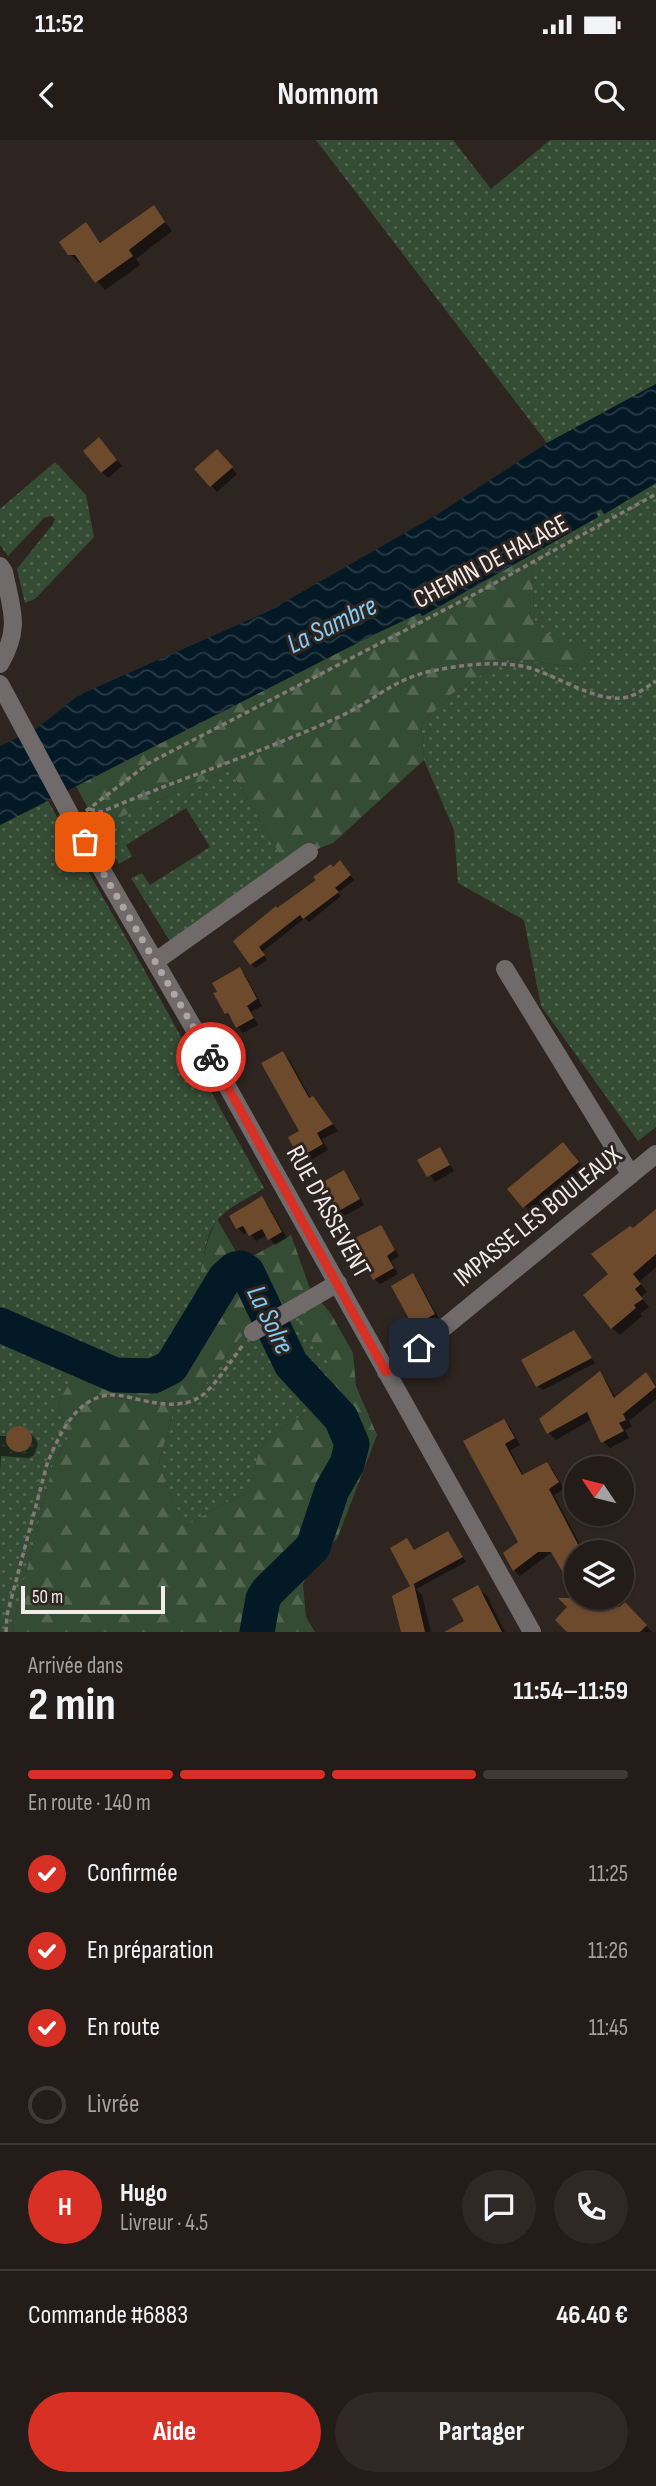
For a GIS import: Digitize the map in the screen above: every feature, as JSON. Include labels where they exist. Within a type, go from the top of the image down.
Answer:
[{"type":"street","points":[[0,566],[4,572],[15,622],[8,651],[0,664]]},
{"type":"street","name":"RUE D'ASSEVENT","points":[[0,684],[74,822],[156,961],[532,1632]]},
{"type":"street","points":[[156,961],[309,852]]},
{"type":"street","points":[[505,969],[631,1175]]},
{"type":"street","name":"IMPASSE LES BOULEAUX","points":[[386,1372],[656,1154]]},
{"type":"street","points":[[253,1332],[338,1283]]},
{"type":"path","name":"CHEMIN DE HALAGE","points":[[656,494],[475,594],[149,763],[89,808],[101,812],[156,788],[271,745],[344,714],[403,678],[433,670],[482,664],[522,666],[607,697],[629,697],[656,681]]},
{"type":"path","points":[[6,1632],[7,1615],[47,1464],[72,1415],[89,1402],[109,1395],[164,1404],[189,1403],[202,1397],[253,1332]]},
{"type":"green space","points":[[316,140],[453,140],[491,189],[550,140],[656,140],[656,384],[547,443]]},
{"type":"green space","points":[[55,462],[86,495],[94,537],[35,599],[25,603],[17,569],[55,519],[51,516],[44,518],[8,556],[0,545],[0,509]]},
{"type":"green space","points":[[656,483],[656,1127],[638,1141],[541,1006],[524,920],[458,883],[454,830],[424,760],[421,724],[453,693],[508,658],[575,667],[591,652],[535,628],[531,555],[598,517],[596,512],[601,509],[605,514]]},
{"type":"green space","points":[[531,555],[535,628],[592,651],[575,667],[508,658],[453,693],[421,724],[424,760],[333,843],[284,862],[230,769],[98,827],[76,786],[373,635],[420,612],[423,616]]},
{"type":"green space","points":[[230,769],[284,862],[171,943],[131,878],[142,873],[150,885],[210,847],[186,808],[126,845],[132,856],[119,864],[98,827]]},
{"type":"green space","points":[[48,801],[264,1188],[228,1210],[211,1230],[202,1264],[197,1358],[165,1378],[121,1379],[78,1368],[58,1403],[68,1438],[53,1465],[13,1632],[0,1632],[0,825]]},
{"type":"green space","points":[[217,1219],[242,1262],[291,1235],[310,1289],[257,1318],[202,1389],[173,1413],[159,1462],[168,1490],[186,1526],[224,1503],[244,1495],[255,1473],[257,1452],[271,1436],[305,1413],[332,1379],[330,1354],[308,1339],[299,1322],[310,1307],[331,1314],[353,1353],[356,1386],[377,1435],[337,1539],[311,1564],[303,1585],[306,1617],[315,1632],[13,1632],[53,1465],[68,1438],[58,1403],[78,1368],[121,1379],[165,1378],[197,1358],[201,1269]]},
{"type":"green space","points":[[310,1289],[331,1314],[310,1307],[308,1339],[331,1354],[332,1379],[305,1413],[271,1436],[257,1452],[255,1473],[244,1495],[224,1503],[186,1526],[168,1490],[159,1462],[173,1413],[202,1389],[257,1318]]},
{"type":"water","name":"La Sambre","points":[[656,384],[656,483],[604,514],[601,509],[596,511],[598,517],[422,616],[420,613],[373,635],[0,825],[0,746],[36,729],[79,695],[267,612],[438,514],[547,443]]},
{"type":"building","points":[[154,205],[165,222],[129,250],[133,256],[95,283],[75,255],[68,255],[59,242],[86,222],[100,243]]},
{"type":"building","points":[[99,437],[117,460],[101,473],[83,451]]},
{"type":"building","points":[[217,449],[233,467],[210,487],[194,469]]},
{"type":"building","points":[[340,860],[351,875],[335,888],[339,892],[303,919],[300,915],[259,947],[265,955],[250,965],[233,941],[276,906],[277,908],[316,880],[313,877],[331,864],[333,867]]},
{"type":"building","points":[[240,967],[257,999],[247,1006],[254,1018],[236,1028],[213,993],[217,992],[212,983]]},
{"type":"building","points":[[283,1051],[309,1098],[313,1096],[333,1124],[317,1133],[323,1144],[299,1158],[288,1137],[299,1131],[261,1063]]},
{"type":"building","points":[[563,1142],[579,1162],[523,1208],[507,1189]]},
{"type":"building","points":[[440,1147],[450,1165],[427,1177],[417,1160]]},
{"type":"building","points":[[344,1170],[360,1199],[337,1212],[321,1183]]},
{"type":"building","points":[[262,1196],[282,1232],[268,1240],[262,1229],[249,1236],[243,1226],[236,1229],[229,1216]]},
{"type":"building","points":[[656,1209],[656,1254],[633,1274],[641,1284],[635,1289],[643,1299],[611,1329],[583,1295],[608,1274],[591,1254],[630,1226],[633,1228]]},
{"type":"building","points":[[381,1225],[395,1250],[387,1256],[394,1268],[373,1280],[351,1240]]},
{"type":"building","points":[[413,1273],[435,1314],[413,1326],[391,1286]]},
{"type":"building","points":[[574,1330],[592,1358],[536,1387],[521,1360]]},
{"type":"building","points":[[600,1371],[614,1398],[646,1372],[656,1387],[623,1414],[626,1420],[619,1423],[624,1431],[601,1443],[587,1412],[547,1434],[539,1419]]},
{"type":"building","points":[[504,1419],[515,1438],[505,1444],[522,1475],[547,1462],[559,1482],[549,1489],[564,1518],[564,1526],[568,1526],[576,1540],[564,1540],[564,1574],[551,1552],[538,1552],[513,1571],[503,1553],[518,1542],[463,1441]]},
{"type":"building","points":[[19,1426],[28,1430],[32,1439],[28,1448],[19,1452],[10,1448],[6,1439],[10,1430]]},
{"type":"building","points":[[448,1531],[463,1557],[410,1586],[390,1548],[407,1538],[414,1550]]},
{"type":"building","points":[[414,1584],[425,1632],[401,1632],[392,1596]]},
{"type":"building","points":[[478,1585],[502,1632],[444,1632],[464,1621],[452,1599]]},
{"type":"building","points":[[564,1610],[633,1610],[647,1625],[640,1632],[567,1632],[555,1620]]},
{"type":"waterway","name":"La Solre","points":[[0,1325],[115,1375],[153,1376],[171,1367],[225,1278],[235,1269],[241,1268],[247,1272],[291,1364],[341,1418],[352,1444],[347,1464],[332,1490],[313,1547],[267,1592],[263,1599],[257,1632]]},
{"type":"way so far","points":[[85,842],[211,1057]]},
{"type":"route","points":[[211,1057],[386,1372],[419,1348]]}]
